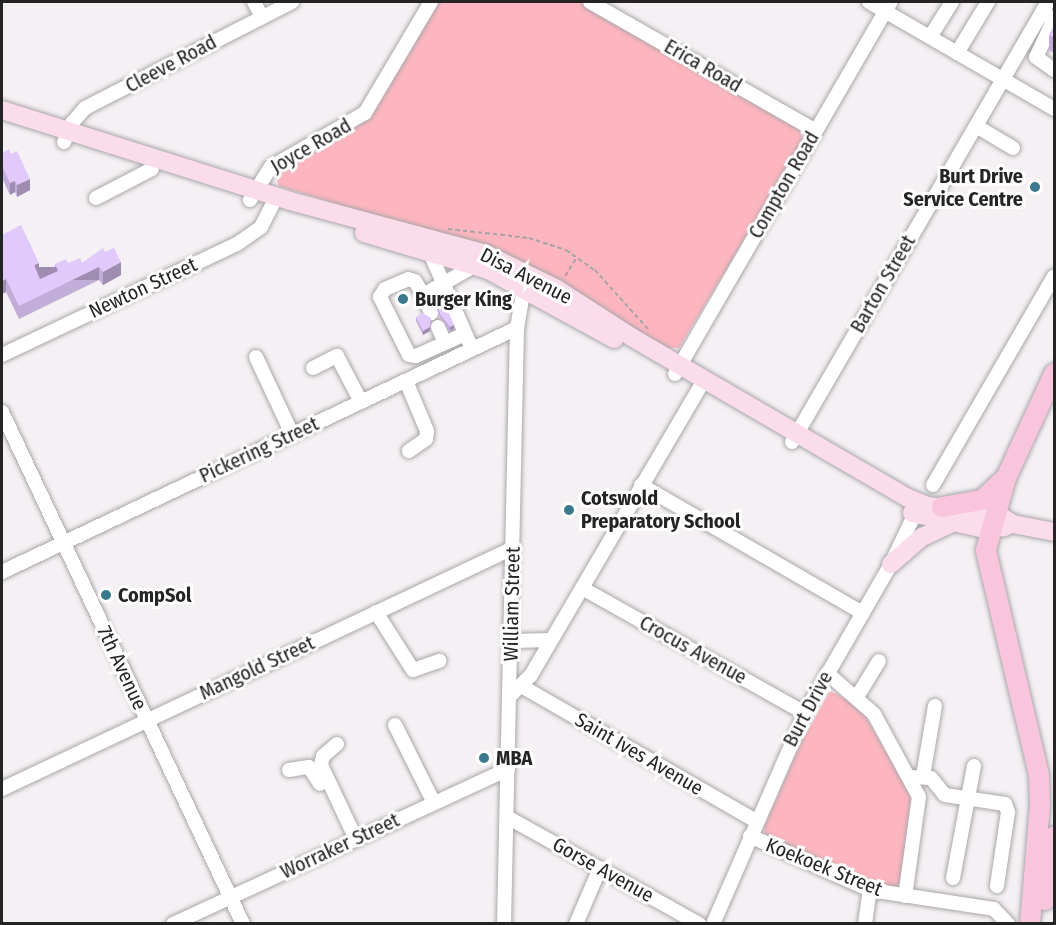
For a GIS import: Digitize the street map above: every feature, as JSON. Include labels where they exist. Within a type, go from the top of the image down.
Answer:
[{"type":"highway","points":[[1030,924],[1040,805],[1039,775],[990,576],[986,550],[1002,523],[1006,478],[1054,374]]},
{"type":"highway","points":[[947,515],[982,500],[1006,478]]},
{"type":"highway","points":[[1041,924],[1054,837]]},
{"type":"main road","name":"Disa Avenue","points":[[2,110],[152,169],[252,195]]},
{"type":"main road","name":"Disa Avenue","points":[[2,122],[66,137],[429,253],[526,280]]},
{"type":"main road","name":"Disa Avenue","points":[[274,202],[474,250],[917,509],[1054,532]]},
{"type":"main road","points":[[891,564],[947,515]]},
{"type":"street","points":[[254,2],[262,17]]},
{"type":"street","name":"Cleeve Road","points":[[66,137],[77,115],[85,108],[292,2]]},
{"type":"street","name":"Joyce Road","points":[[252,195],[271,167],[365,113],[431,2]]},
{"type":"street","name":"Erica Road","points":[[591,2],[816,131]]},
{"type":"street","points":[[869,2],[888,6],[930,37],[1054,109]]},
{"type":"street","points":[[930,37],[952,2]]},
{"type":"street","points":[[957,53],[988,2]]},
{"type":"street","name":"Compton Road","points":[[677,369],[888,6]]},
{"type":"street","points":[[1045,6],[1053,21],[1036,57],[1054,70]]},
{"type":"street","name":"Barton Street","points":[[794,438],[1045,6]]},
{"type":"street","points":[[975,126],[1013,148]]},
{"type":"street","points":[[96,198],[152,169]]},
{"type":"street","name":"Newton Street","points":[[2,355],[237,244],[261,227],[274,202]]},
{"type":"street","points":[[429,253],[473,350]]},
{"type":"street","points":[[423,295],[474,266]]},
{"type":"street","points":[[933,485],[1054,276]]},
{"type":"street","points":[[431,313],[416,281],[408,279],[385,289],[380,297],[409,355],[416,356],[465,334]]},
{"type":"street","name":"William Street","points":[[504,924],[517,328],[526,280]]},
{"type":"street","points":[[438,327],[445,343]]},
{"type":"street","name":"Pickering Street","points":[[2,572],[517,328]]},
{"type":"street","points":[[313,368],[337,356],[361,402]]},
{"type":"street","points":[[256,357],[292,434]]},
{"type":"street","points":[[406,381],[427,431],[426,439],[409,451]]},
{"type":"street","points":[[510,696],[523,687],[701,384]]},
{"type":"street","name":"7th Avenue","points":[[2,412],[243,924]]},
{"type":"street","points":[[641,485],[863,613]]},
{"type":"street","name":"Burt Drive","points":[[713,924],[805,712],[891,564],[917,509]]},
{"type":"street","name":"Mangold Street","points":[[2,789],[513,548]]},
{"type":"street","name":"Crocus Avenue","points":[[582,588],[805,712]]},
{"type":"street","points":[[376,612],[413,670],[439,661]]},
{"type":"street","points":[[511,641],[551,640]]},
{"type":"street","points":[[857,697],[879,661]]},
{"type":"street","points":[[827,673],[874,714],[917,777]]},
{"type":"street","name":"Saint Ives Avenue","points":[[523,687],[756,821]]},
{"type":"street","points":[[905,896],[919,804],[917,777],[935,706]]},
{"type":"street","points":[[395,725],[434,803]]},
{"type":"street","points":[[337,744],[323,756],[321,765],[352,841]]},
{"type":"street","points":[[289,770],[306,766],[313,770],[352,841]]},
{"type":"street","points":[[953,878],[974,766]]},
{"type":"street","name":"Worraker Street","points":[[173,924],[508,769]]},
{"type":"street","points":[[917,777],[931,778],[945,795],[1002,802],[1007,807],[997,886]]},
{"type":"street","name":"Gorse Avenue","points":[[507,817],[699,924]]},
{"type":"street","name":"Koekoek Street","points":[[750,836],[870,890],[994,909],[1005,919]]},
{"type":"street","points":[[576,924],[600,868]]},
{"type":"street","points":[[865,924],[870,890]]},
{"type":"path","points":[[441,228],[529,238],[578,256],[605,280],[652,333]]},
{"type":"path","points":[[566,274],[578,256]]},
{"type":"shaded area","points":[[437,2],[580,2],[801,131],[802,143],[679,348],[663,348],[561,282],[487,245],[392,221],[279,186],[276,178],[282,169],[365,120]]},
{"type":"shaded area","points":[[830,691],[859,705],[911,796],[901,881],[896,887],[874,885],[772,841],[765,833],[764,827],[800,745]]},
{"type":"building","points":[[1054,26],[1054,38],[1049,35]]},
{"type":"building","points":[[9,149],[11,154],[17,151],[30,179],[17,185],[15,181],[10,183],[2,166],[2,153]]},
{"type":"building","points":[[21,225],[39,263],[34,265],[40,279],[58,271],[55,264],[66,259],[68,263],[80,258],[82,263],[103,248],[105,252],[114,248],[121,262],[103,272],[99,267],[19,306],[6,279],[2,281],[2,235]]},
{"type":"building","points":[[439,292],[454,325],[450,327],[440,314],[435,295]]},
{"type":"building","points":[[423,313],[431,318],[430,327],[423,331],[416,317]]},
{"type":"place","name":"Burt Drive Service Centre","points":[[1035,187]]},
{"type":"place","name":"Burger King","points":[[403,299]]},
{"type":"place","name":"Cotswold Preparatory School","points":[[569,510]]},
{"type":"place","name":"CompSol","points":[[106,595]]},
{"type":"place","name":"MBA","points":[[484,758]]}]
